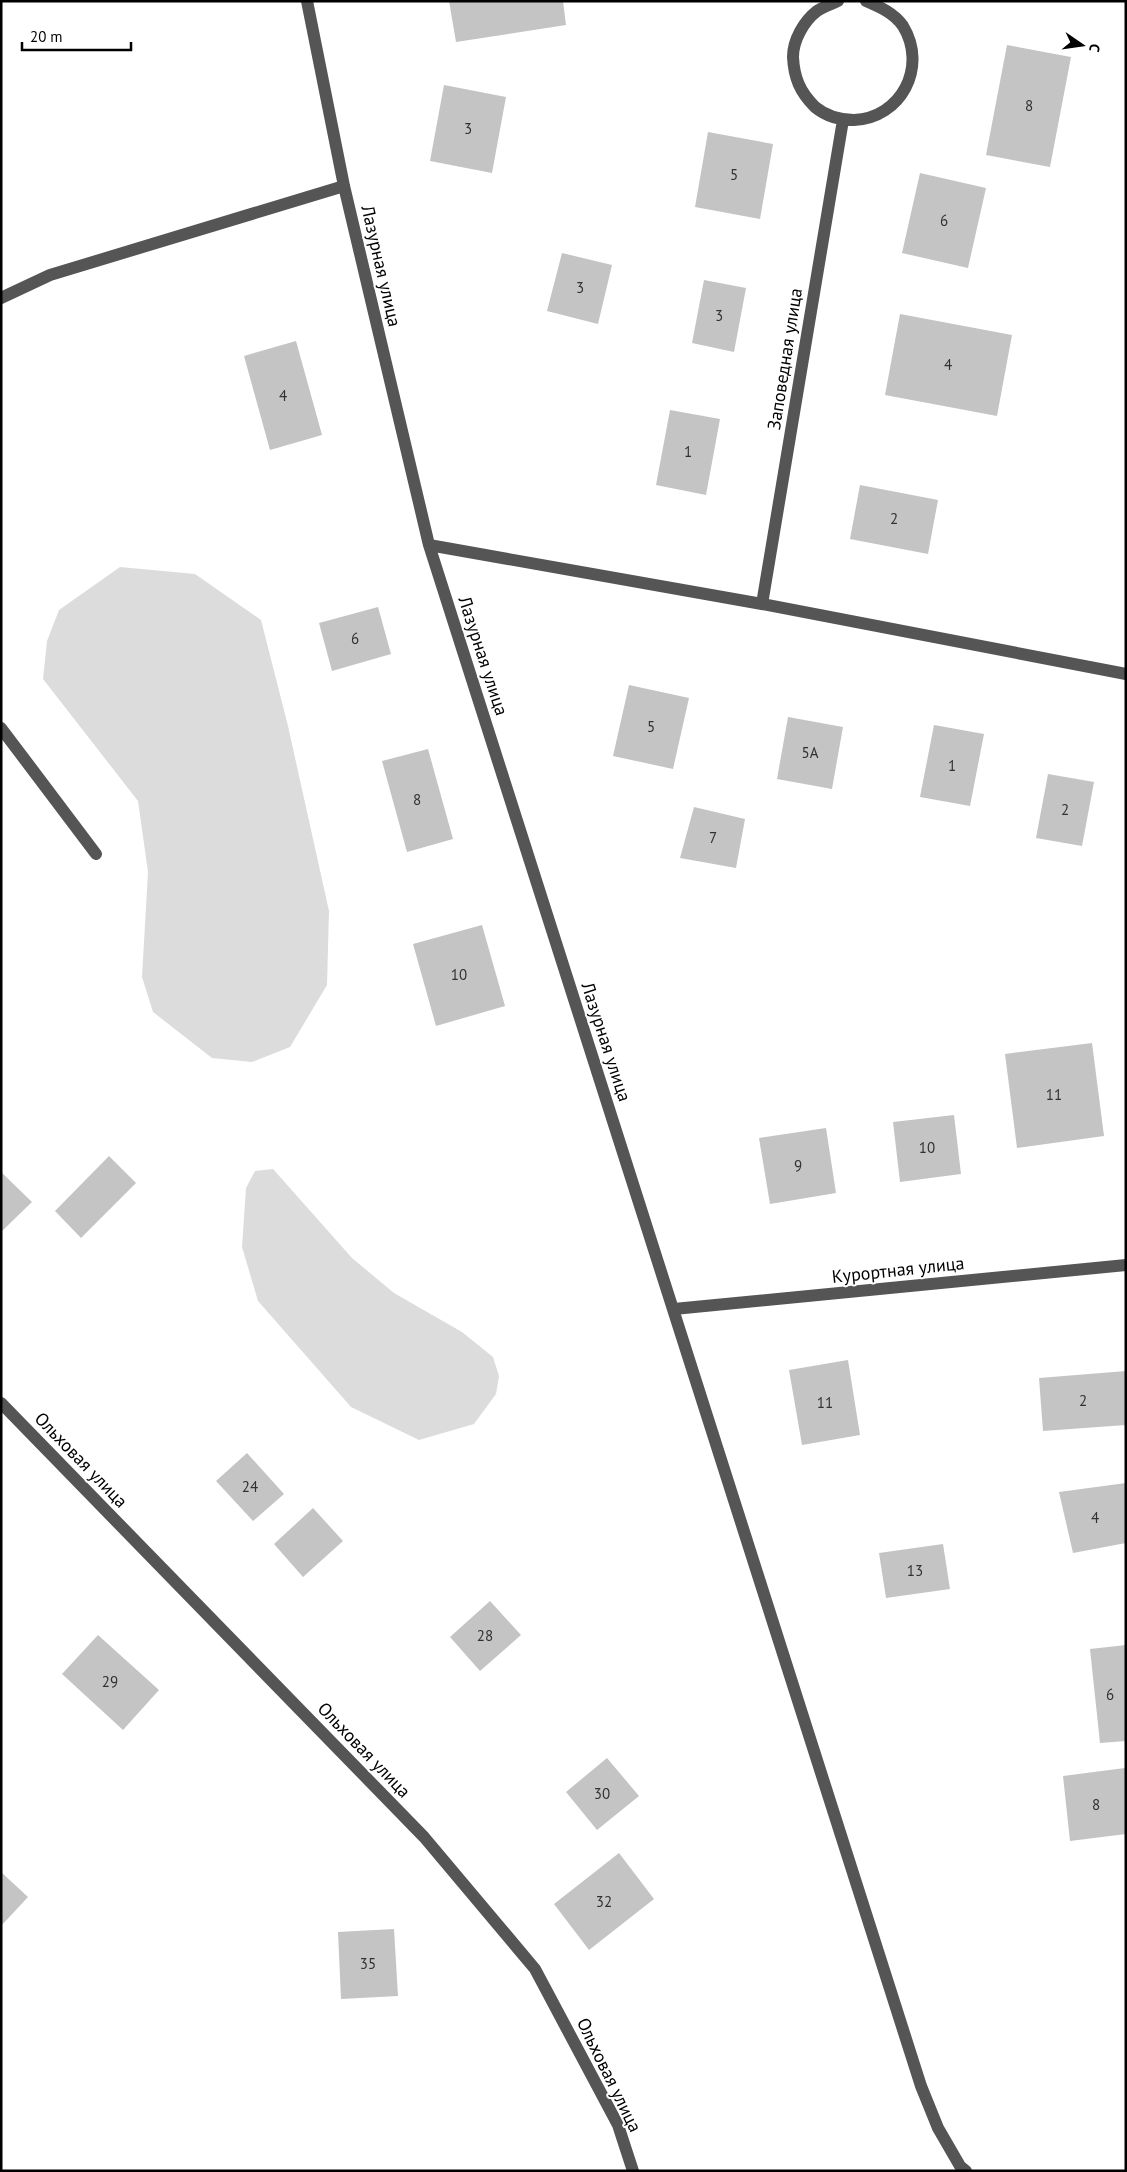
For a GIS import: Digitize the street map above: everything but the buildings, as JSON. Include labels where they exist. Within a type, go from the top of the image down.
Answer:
[{"type":"street","name":"Лазурная улица","points":[[308,1],[344,186],[429,545],[921,2086],[938,2128],[960,2166],[966,2171]]},
{"type":"street","points":[[838,1],[818,11],[801,28],[793,50],[794,74],[804,96],[821,112],[843,120],[867,119],[888,110],[904,92],[913,70],[912,46],[902,25],[885,9],[866,1]]},
{"type":"street","name":"Заповедная улица","points":[[762,604],[843,120]]},
{"type":"street","points":[[1,298],[50,275],[344,186]]},
{"type":"street","points":[[429,545],[762,604],[1126,674]]},
{"type":"street","points":[[1,728],[96,854]]},
{"type":"street","name":"Курортная улица","points":[[674,1309],[1126,1266]]},
{"type":"street","name":"Ольховая улица","points":[[1,1403],[424,1837],[536,1969],[618,2125],[633,2171]]},
{"type":"shaded area","points":[[120,567],[195,574],[261,620],[288,726],[329,911],[327,985],[290,1047],[252,1062],[212,1058],[153,1012],[142,977],[148,872],[138,801],[43,679],[47,641],[59,610]]},
{"type":"shaded area","points":[[273,1169],[352,1258],[394,1293],[462,1332],[493,1357],[499,1376],[496,1394],[474,1424],[419,1440],[351,1407],[258,1301],[242,1247],[246,1188],[255,1171]]}]
